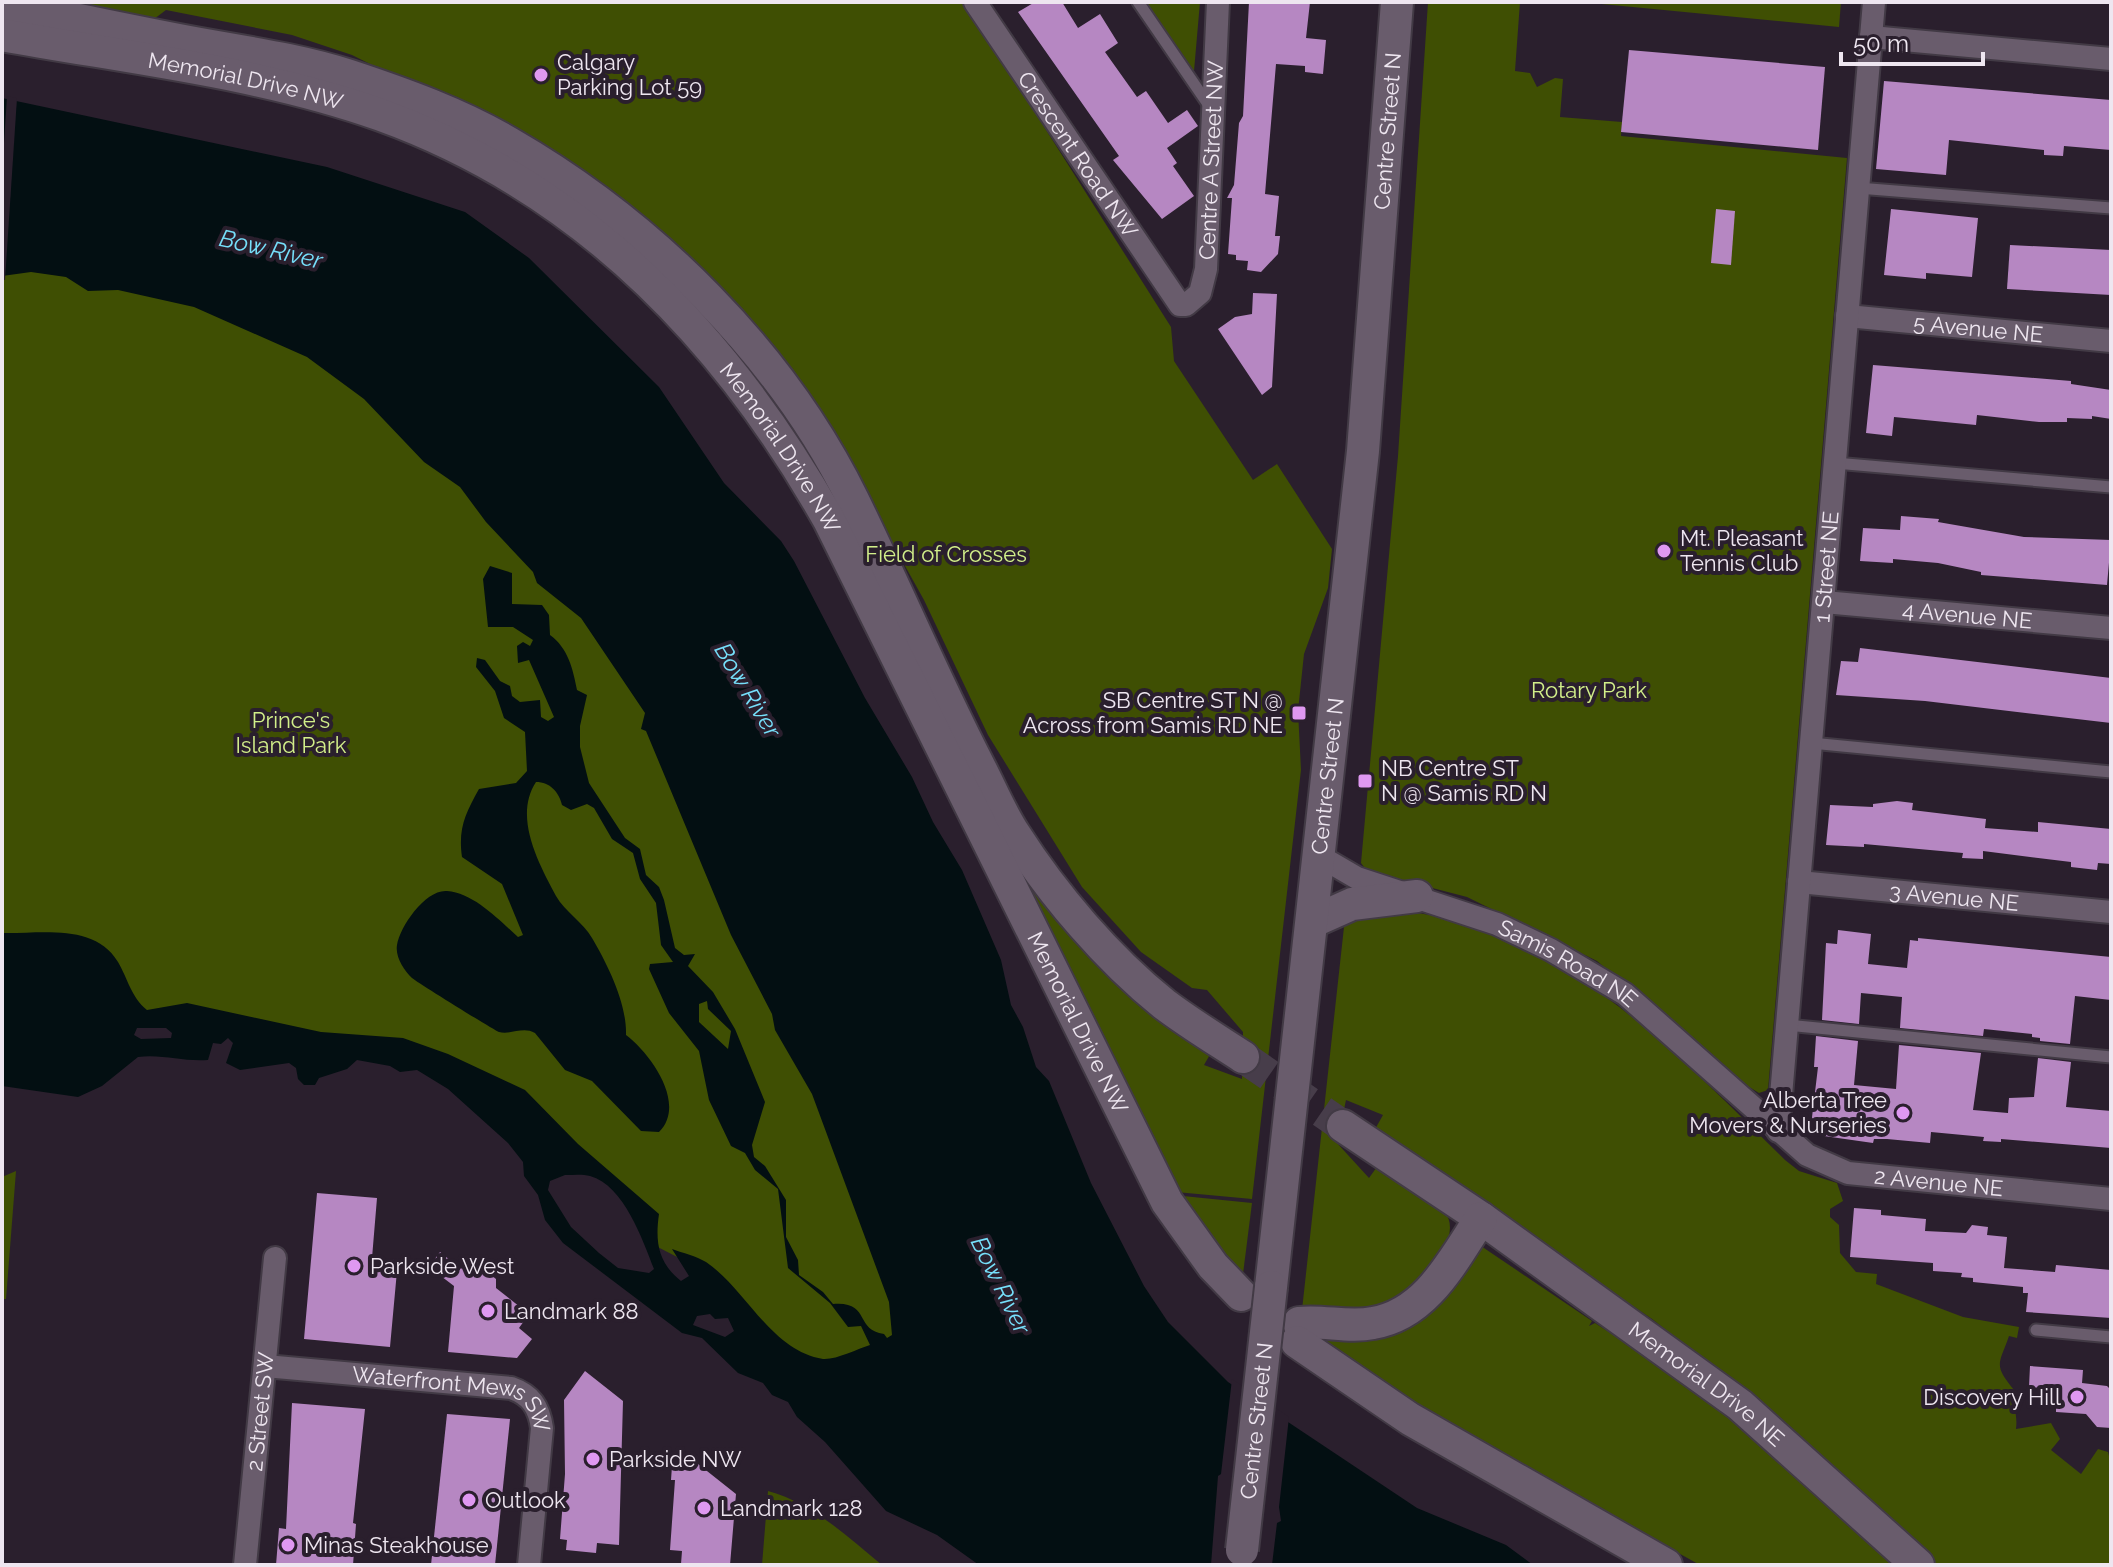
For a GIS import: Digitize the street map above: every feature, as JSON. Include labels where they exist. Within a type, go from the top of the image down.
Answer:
[{"type":"main road","name":"Centre Street N","points":[[1241,1558],[1256,1291],[1314,921],[1363,451],[1397,2]]},
{"type":"main road","name":"Memorial Drive NW","points":[[2,4],[296,61],[395,92],[510,143],[575,186],[645,241],[680,271],[738,333],[774,374],[809,424],[851,496],[961,731],[1015,835],[1063,899],[1108,950],[1163,1003],[1243,1057]]},
{"type":"main road","name":"Memorial Drive NW","points":[[2,35],[251,80],[381,115],[497,170],[617,250],[658,289],[712,345],[794,457],[829,520],[1167,1202],[1213,1266],[1256,1291]]},
{"type":"main road","points":[[1314,921],[1352,904],[1417,896]]},
{"type":"main road","points":[[1343,1126],[1481,1218],[1435,1286],[1399,1315],[1373,1324],[1298,1333],[1410,1419],[1666,1565]]},
{"type":"main road","name":"Memorial Drive NE","points":[[1481,1218],[1740,1405],[1918,1565]]},
{"type":"street","name":"Centre A Street NW","points":[[1180,305],[1192,302],[1200,293],[1206,269],[1218,2]]},
{"type":"street","name":"1 Street NE","points":[[1778,1131],[1874,2]]},
{"type":"street","name":"Crescent Road NW","points":[[978,7],[1180,305]]},
{"type":"street","points":[[1871,37],[2111,59]]},
{"type":"street","name":"5 Avenue NE","points":[[1847,316],[2111,341]]},
{"type":"street","name":"4 Avenue NE","points":[[1824,602],[2111,628]]},
{"type":"street","name":"Samis Road NE","points":[[1321,857],[1357,878],[1497,924],[1551,950],[1625,994],[1778,1131]]},
{"type":"street","name":"3 Avenue NE","points":[[1799,882],[2111,912]]},
{"type":"street","name":"2 Avenue NE","points":[[1778,1131],[1807,1155],[1848,1173],[2111,1199]]},
{"type":"street","name":"2 Street SW","points":[[245,1565],[275,1258]]},
{"type":"street","name":"Waterfront Mews SW","points":[[265,1366],[511,1388],[528,1396],[538,1410],[542,1428],[534,1565]]},
{"type":"lane","points":[[1138,2],[1215,113]]},
{"type":"lane","points":[[1858,188],[2111,208]]},
{"type":"lane","points":[[1835,463],[2111,487]]},
{"type":"lane","points":[[1811,743],[2111,772]]},
{"type":"lane","points":[[1787,1025],[2111,1057]]},
{"type":"lane","points":[[2036,1330],[2111,1337]]},
{"type":"green space","name":"Field of Crosses","points":[[55,2],[965,2],[1171,327],[1174,361],[1253,480],[1277,464],[1332,549],[1328,588],[1304,654],[1298,711],[1301,770],[1252,1199],[1176,1192],[1025,890],[1032,885],[1212,1051],[1204,1065],[1242,1079],[1243,1032],[1207,990],[1192,988],[1141,952],[1082,887],[988,735],[924,600],[808,392],[746,314],[684,255],[424,91],[352,55],[292,35],[166,10],[154,19]]},
{"type":"green space","points":[[1146,2],[1200,2],[1194,71]]},
{"type":"green space","name":"Rotary Park","points":[[1428,2],[1520,2],[1515,71],[1530,73],[1537,87],[1555,78],[1563,79],[1560,117],[1622,122],[1621,136],[1847,158],[1768,1090],[1759,1093],[1736,1079],[1597,961],[1467,897],[1367,871],[1361,863],[1398,456]]},
{"type":"green space","points":[[1581,2],[1841,2],[1839,27]]},
{"type":"green space","name":"Prince's Island Park","points":[[2,269],[58,270],[196,302],[312,354],[439,455],[585,614],[651,712],[817,1091],[898,1302],[899,1339],[827,1365],[795,1353],[712,1275],[650,1243],[629,1199],[446,1060],[166,1022],[2,942]]},
{"type":"green space","points":[[1389,910],[1449,919],[1505,938],[1558,965],[1607,998],[1654,1036],[1799,1171],[1837,1183],[1843,1201],[1830,1209],[1830,1217],[1839,1225],[1840,1253],[1856,1272],[1877,1274],[1876,1284],[1963,1317],[2019,1327],[2017,1338],[2009,1336],[2000,1364],[2003,1375],[2014,1390],[2016,1429],[2051,1423],[2060,1439],[2051,1450],[2081,1474],[2098,1449],[2108,1452],[2111,1464],[2111,1565],[1934,1565],[1742,1390],[1652,1319],[1374,1131],[1383,1115],[1346,1100],[1337,1143],[1369,1178],[1379,1164],[1430,1198],[1444,1211],[1450,1223],[1449,1237],[1432,1267],[1393,1303],[1364,1311],[1302,1310],[1345,922]]},
{"type":"green space","points":[[16,1171],[6,1299],[2,1299],[2,1177]]},
{"type":"green space","points":[[1183,1196],[1252,1203],[1243,1274],[1197,1221]]},
{"type":"green space","points":[[1481,1246],[1592,1321],[1589,1326],[1595,1323],[1714,1400],[1896,1565],[1700,1565],[1419,1409],[1325,1346],[1329,1336],[1366,1337]]},
{"type":"green space","points":[[768,1491],[814,1512],[882,1565],[762,1565]]},
{"type":"water","name":"Bow River","points":[[2,98],[327,167],[465,212],[529,258],[659,387],[724,483],[781,541],[794,561],[865,698],[962,870],[1001,960],[1011,1005],[1023,1027],[1036,1067],[1049,1081],[1091,1183],[1144,1286],[1168,1322],[1228,1382],[1417,1508],[1506,1545],[1533,1565],[979,1565],[937,1535],[886,1511],[825,1442],[797,1417],[788,1402],[772,1395],[763,1383],[738,1373],[702,1338],[682,1333],[563,1243],[545,1220],[538,1195],[524,1176],[523,1162],[508,1143],[448,1089],[417,1070],[400,1072],[390,1066],[357,1060],[347,1069],[319,1078],[315,1085],[304,1085],[298,1079],[296,1068],[289,1063],[240,1070],[226,1063],[233,1043],[228,1038],[221,1044],[213,1043],[208,1060],[138,1057],[102,1086],[78,1097],[2,1086],[2,933],[50,932],[81,936],[96,941],[108,950],[147,1010],[187,1003],[321,1032],[403,1038],[448,1054],[525,1090],[578,1144],[659,1214],[660,1251],[667,1267],[681,1281],[689,1276],[672,1249],[706,1262],[734,1287],[774,1332],[805,1354],[828,1359],[870,1345],[861,1326],[848,1327],[830,1303],[788,1268],[778,1189],[755,1170],[745,1153],[731,1146],[709,1100],[699,1051],[669,1013],[649,969],[650,964],[673,962],[661,945],[656,903],[640,879],[633,853],[612,839],[594,808],[587,804],[571,810],[562,805],[553,789],[536,782],[527,810],[531,840],[556,896],[588,932],[610,972],[620,998],[626,1035],[646,1054],[662,1080],[669,1108],[667,1121],[659,1132],[641,1131],[592,1081],[565,1070],[535,1033],[526,1030],[499,1032],[412,978],[401,963],[397,945],[403,928],[423,902],[439,892],[467,897],[486,908],[518,937],[523,935],[502,884],[462,857],[461,847],[464,822],[479,789],[516,783],[527,771],[525,732],[504,718],[495,691],[476,667],[477,658],[485,660],[500,681],[510,686],[512,696],[520,702],[540,700],[541,717],[548,721],[554,717],[529,660],[518,663],[517,646],[523,642],[530,646],[533,640],[513,627],[488,627],[483,579],[490,566],[512,573],[512,604],[542,605],[549,615],[550,635],[565,653],[577,690],[587,695],[580,726],[580,747],[589,783],[625,838],[640,849],[646,875],[659,887],[664,900],[675,948],[684,955],[695,954],[688,966],[713,992],[735,1029],[765,1102],[752,1145],[754,1157],[765,1166],[786,1200],[786,1237],[798,1260],[799,1275],[823,1292],[833,1304],[853,1307],[869,1327],[887,1338],[892,1335],[889,1302],[812,1094],[775,1030],[772,1014],[731,935],[646,731],[641,729],[645,713],[581,618],[537,583],[533,572],[486,522],[460,487],[424,462],[364,399],[307,357],[194,307],[118,290],[88,291],[66,277],[31,272],[2,276]],"holes":[[[707,1001],[708,1009],[731,1031],[728,1049],[699,1022],[699,1004]],[[137,1028],[166,1028],[172,1033],[171,1038],[141,1039],[134,1035]],[[565,1175],[587,1175],[613,1190],[631,1215],[654,1269],[649,1273],[618,1268],[599,1253],[571,1227],[548,1190],[550,1181]],[[710,1314],[715,1319],[728,1318],[734,1331],[725,1337],[693,1325],[697,1316]]]},
{"type":"pier","points":[[7,96],[17,98],[5,280],[2,280],[2,174]]},
{"type":"pier","points":[[1232,1379],[1289,1417],[1279,1507],[1281,1521],[1277,1523],[1272,1565],[1211,1565],[1218,1476],[1221,1474]]},
{"type":"building","points":[[1035,2],[1062,2],[1078,28],[1100,14],[1118,43],[1105,52],[1137,97],[1146,91],[1168,123],[1187,110],[1198,126],[1167,148],[1177,163],[1173,166],[1194,196],[1162,219],[1113,160],[1119,156],[1018,12]]},
{"type":"building","points":[[1249,2],[1310,2],[1306,38],[1326,40],[1323,74],[1305,72],[1305,66],[1276,64],[1265,194],[1279,196],[1275,236],[1280,236],[1278,254],[1261,272],[1247,270],[1248,261],[1236,260],[1236,255],[1228,254],[1232,198],[1227,198],[1234,185],[1239,123],[1243,116]]},
{"type":"building","points":[[1629,50],[1825,67],[1818,150],[1621,132]]},
{"type":"building","points":[[1884,81],[2111,100],[2111,150],[2064,146],[2063,156],[2044,155],[2044,150],[1949,140],[1946,175],[1876,169]]},
{"type":"building","points":[[1716,209],[1735,211],[1731,265],[1711,263]]},
{"type":"building","points":[[1891,209],[1978,218],[1972,277],[1926,273],[1926,279],[1884,275]]},
{"type":"building","points":[[2010,245],[2111,250],[2111,295],[2007,289]]},
{"type":"building","points":[[1253,293],[1277,294],[1272,387],[1262,395],[1218,329],[1235,317],[1252,314]]},
{"type":"building","points":[[1873,365],[2071,381],[2071,384],[2111,390],[2111,419],[2092,416],[2092,419],[2067,418],[2067,422],[2039,422],[1977,415],[1976,425],[1894,417],[1892,436],[1866,433]]},
{"type":"building","points":[[1901,516],[1939,519],[1938,522],[2024,537],[2111,540],[2107,585],[1981,575],[1981,572],[1938,563],[1893,559],[1893,563],[1860,561],[1863,528],[1900,530]]},
{"type":"building","points":[[1860,648],[2111,678],[2111,723],[1925,701],[1836,695],[1841,661],[1858,662]]},
{"type":"building","points":[[1913,803],[1912,810],[1986,819],[1985,828],[2038,832],[2038,822],[2111,829],[2111,864],[2098,863],[2097,870],[2071,867],[2071,862],[1983,851],[1983,859],[1962,858],[1963,853],[1864,844],[1864,847],[1826,845],[1830,805],[1873,807],[1873,804]]},
{"type":"building","points":[[1838,930],[1871,934],[1868,964],[1907,968],[1910,940],[1918,941],[1918,938],[2111,957],[2111,1000],[2075,996],[2070,1044],[2040,1041],[2032,1034],[1984,1029],[1983,1036],[1900,1028],[1902,997],[1861,993],[1859,1024],[1822,1020],[1826,943],[1837,944]]},
{"type":"building","points":[[1816,1036],[1858,1041],[1854,1085],[1896,1089],[1899,1045],[1981,1053],[1973,1110],[2008,1113],[2009,1098],[2034,1097],[2038,1058],[2071,1062],[2066,1107],[2111,1111],[2111,1148],[2001,1139],[2001,1142],[1983,1141],[1984,1137],[1931,1132],[1930,1143],[1874,1139],[1873,1143],[1810,1134],[1818,1067],[1814,1067]]},
{"type":"building","name":"Parkside West","points":[[317,1193],[377,1198],[372,1258],[398,1260],[390,1347],[304,1339]]},
{"type":"building","points":[[1854,1208],[1881,1210],[1881,1215],[1926,1219],[1925,1231],[1966,1233],[1972,1225],[1988,1227],[1987,1235],[2007,1237],[2004,1268],[2055,1272],[2056,1265],[2111,1270],[2111,1318],[2026,1312],[2028,1293],[2023,1293],[2023,1287],[1973,1282],[1973,1278],[1961,1277],[1962,1273],[1933,1271],[1933,1263],[1850,1257]]},
{"type":"building","name":"Landmark 88","points":[[440,1252],[461,1269],[471,1259],[496,1279],[496,1288],[529,1314],[519,1328],[532,1339],[517,1358],[448,1352],[454,1286],[429,1267]]},
{"type":"building","name":"Discovery Hill","points":[[2030,1366],[2083,1370],[2082,1383],[2107,1386],[2111,1390],[2111,1428],[2097,1427],[2086,1414],[2056,1412],[2056,1403],[2043,1402],[2045,1388],[2029,1387]]},
{"type":"building","name":"Parkside NW","points":[[585,1371],[623,1401],[619,1545],[597,1543],[596,1553],[566,1550],[567,1540],[560,1539],[565,1474],[564,1400]]},
{"type":"building","points":[[292,1403],[365,1409],[353,1523],[356,1524],[353,1565],[276,1565],[279,1528],[286,1529]]},
{"type":"building","name":"Outlook","points":[[447,1414],[510,1419],[495,1565],[431,1565]]},
{"type":"building","name":"Landmark 128","points":[[683,1452],[736,1494],[730,1565],[681,1564],[682,1551],[670,1550],[675,1480],[671,1480],[672,1466]]},
{"type":"tunnel","points":[[1243,1057],[1343,1126]]},
{"type":"place","name":"Calgary Parking Lot 59","points":[[541,75]]},
{"type":"place","name":"Mt. Pleasant Tennis Club","points":[[1664,551]]},
{"type":"place","name":"SB Centre ST N @ Across from Samis RD NE","points":[[1299,713]]},
{"type":"place","name":"NB Centre ST N @ Samis RD N","points":[[1365,781]]},
{"type":"place","name":"Alberta Tree Movers & Nurseries","points":[[1903,1113]]},
{"type":"place","name":"Parkside West","points":[[354,1266]]},
{"type":"place","name":"Landmark 88","points":[[488,1311]]},
{"type":"place","name":"Discovery Hill","points":[[2077,1397]]},
{"type":"place","name":"Parkside NW","points":[[593,1459]]},
{"type":"place","name":"Outlook","points":[[469,1500]]},
{"type":"place","name":"Landmark 128","points":[[704,1508]]},
{"type":"place","name":"Minas Steakhouse","points":[[288,1545]]}]
